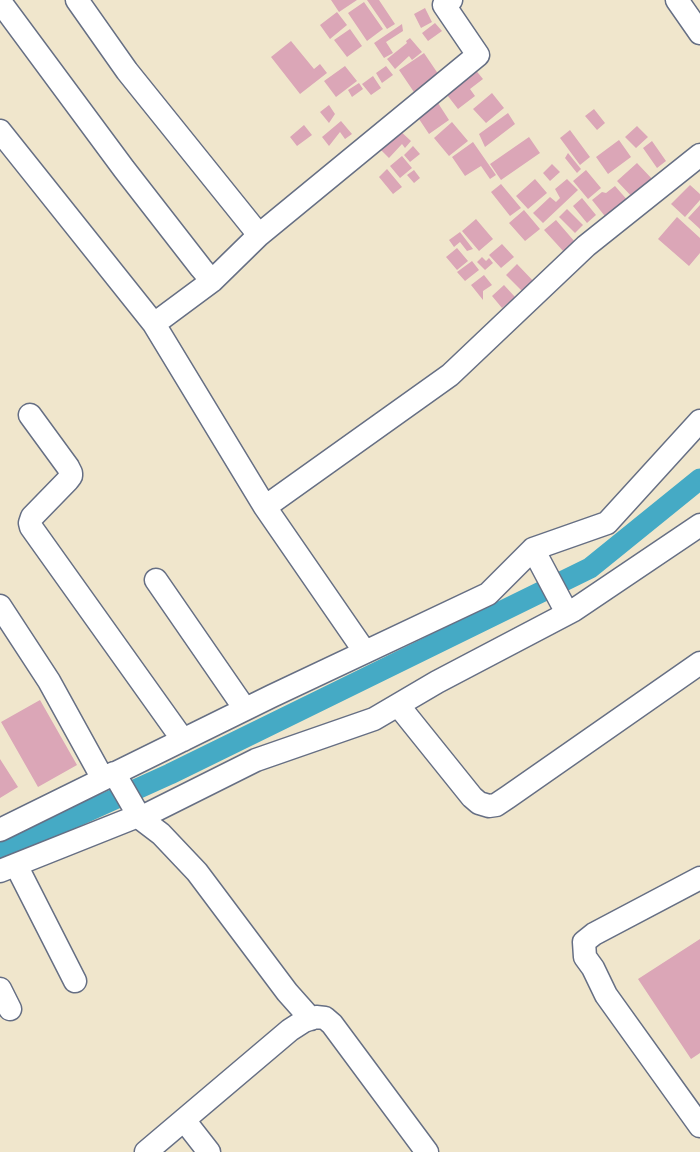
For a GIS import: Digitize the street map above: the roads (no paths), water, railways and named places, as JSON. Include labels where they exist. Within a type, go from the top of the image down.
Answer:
[{"type":"street","points":[[76,0],[127,71],[259,235]]},
{"type":"street","points":[[154,324],[212,281],[259,235],[478,55],[444,4],[451,0]]},
{"type":"street","points":[[677,0],[700,34]]},
{"type":"street","points":[[5,6],[124,169],[212,281]]},
{"type":"street","points":[[0,130],[154,324],[265,507],[365,652]]},
{"type":"street","points":[[265,507],[450,375],[586,246],[700,155]]},
{"type":"street","points":[[30,415],[71,473],[68,480],[32,517],[31,527],[183,740]]},
{"type":"street","points":[[0,830],[112,778],[245,709],[488,594],[537,555],[607,523],[700,422]]},
{"type":"street","points":[[75,981],[8,868],[256,760],[374,719],[437,682],[566,614],[700,525]]},
{"type":"street","points":[[537,555],[566,614]]},
{"type":"street","points":[[156,580],[245,709]]},
{"type":"street","points":[[0,606],[136,813],[161,834],[196,872],[287,992],[311,1018]]},
{"type":"street","points":[[398,705],[472,797],[489,806],[496,805],[508,797],[700,663]]},
{"type":"street","points":[[700,878],[594,934],[584,942],[585,957],[593,968],[606,995],[700,1126]]},
{"type":"street","points":[[146,1152],[290,1030],[304,1021],[316,1017],[324,1018],[332,1024],[427,1152]]},
{"type":"street","points":[[184,1120],[209,1152]]},
{"type":"waterway","points":[[0,851],[170,774],[590,568],[700,479]]}]
